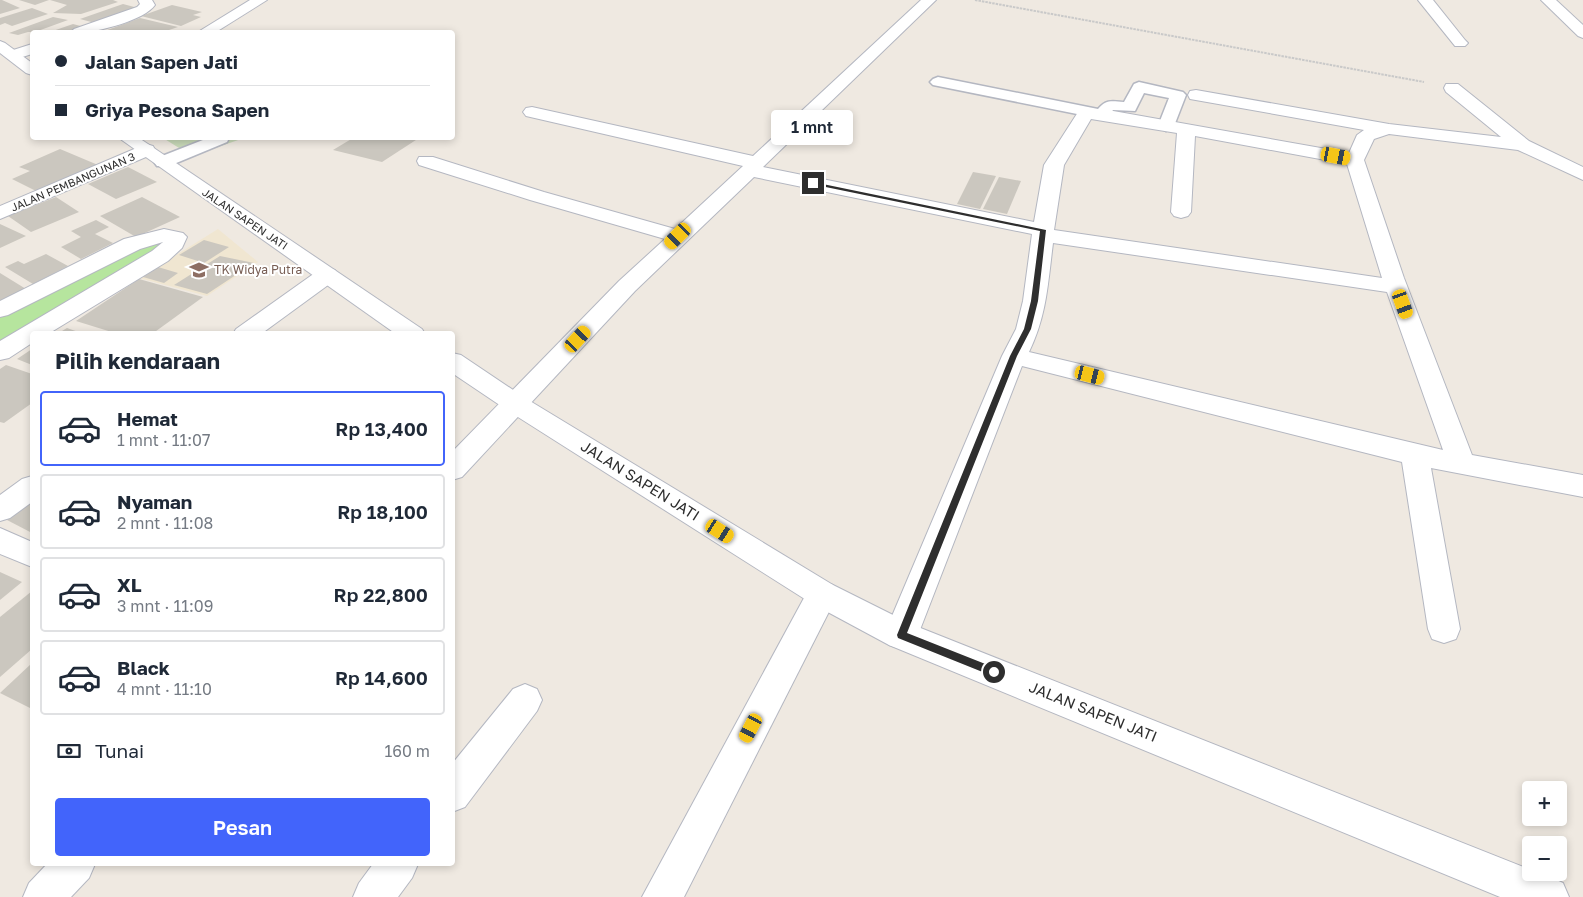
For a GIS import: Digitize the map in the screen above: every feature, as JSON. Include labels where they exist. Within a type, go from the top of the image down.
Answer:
[{"type":"street","points":[[85,30],[142,10],[148,5],[145,0]]},
{"type":"street","points":[[209,30],[260,0]]},
{"type":"street","points":[[455,467],[627,286],[929,0]]},
{"type":"street","points":[[1425,0],[1460,43]]},
{"type":"street","points":[[1548,0],[1583,33]]},
{"type":"street","points":[[0,46],[30,69]]},
{"type":"street","points":[[13,56],[30,50]]},
{"type":"street","points":[[1452,88],[1522,145],[1583,174]]},
{"type":"street","points":[[1196,95],[1389,129],[1522,145]]},
{"type":"street","points":[[532,112],[753,167],[1043,232],[1396,287]]},
{"type":"street","points":[[902,635],[1014,356],[1028,329],[1048,191],[1054,166],[1086,113],[1099,113],[1355,160]]},
{"type":"street","points":[[1176,127],[1181,212]]},
{"type":"street","points":[[1389,129],[1366,135],[1355,160],[1396,287],[1461,462]]},
{"type":"street","name":"JALAN SAPEN JATI","points":[[131,140],[409,331]]},
{"type":"street","name":"JALAN PEMBANGUNAN 3","points":[[0,214],[154,156]]},
{"type":"street","points":[[426,160],[537,196],[678,236]]},
{"type":"street","points":[[0,310],[132,244],[153,236],[166,234],[176,237],[174,243],[160,256],[35,331]]},
{"type":"street","points":[[249,331],[327,275]]},
{"type":"street","points":[[0,352],[30,334]]},
{"type":"street","points":[[1014,356],[1415,455],[1583,486]]},
{"type":"street","name":"JALAN SAPEN JATI","points":[[455,363],[516,404],[822,594],[902,635],[1549,897]]},
{"type":"street","points":[[1415,455],[1444,629]]},
{"type":"street","points":[[0,510],[30,488]]},
{"type":"street","points":[[0,540],[30,554]]},
{"type":"street","points":[[662,897],[822,594]]},
{"type":"street","points":[[455,790],[525,700]]},
{"type":"street","points":[[43,897],[73,866]]},
{"type":"street","points":[[373,897],[396,866]]},
{"type":"lane","points":[[938,82],[1099,113],[1110,105],[1129,108],[1139,88],[1178,95],[1176,127]]},
{"type":"lane","points":[[154,156],[214,140]]},
{"type":"path","points":[[975,0],[1238,46],[1452,88]]},
{"type":"shaded area","name":"TK Widya Putra","points":[[218,229],[258,262],[207,296],[139,278]]},
{"type":"green space","points":[[166,140],[238,140],[192,156]]},
{"type":"green space","points":[[169,241],[0,346],[0,315],[141,243]]},
{"type":"building","points":[[0,0],[2,0],[20,8],[0,14]]},
{"type":"building","points":[[19,0],[49,0],[35,5]]},
{"type":"building","points":[[50,0],[113,0],[118,2],[81,14],[53,13],[67,5]]},
{"type":"building","points":[[123,4],[138,8],[95,23],[80,19]]},
{"type":"building","points":[[172,5],[202,12],[193,15],[201,17],[181,26],[141,16]]},
{"type":"building","points":[[32,8],[48,14],[12,26],[5,23],[0,25],[0,18]]},
{"type":"building","points":[[53,17],[68,20],[40,30],[30,30],[30,32],[18,35],[9,33]]},
{"type":"building","points":[[140,18],[178,27],[169,30],[107,30]]},
{"type":"building","points":[[73,24],[88,28],[82,30],[56,30]]},
{"type":"building","points":[[350,140],[416,140],[382,162],[333,150]]},
{"type":"building","points":[[60,149],[98,165],[38,192],[12,179],[30,171],[19,167]]},
{"type":"building","points":[[128,167],[157,182],[116,199],[88,184]]},
{"type":"building","points":[[973,172],[996,176],[980,209],[957,204]]},
{"type":"building","points":[[999,177],[1021,181],[1007,214],[983,209]]},
{"type":"building","points":[[56,197],[79,212],[31,232],[8,216]]},
{"type":"building","points":[[142,197],[180,217],[136,237],[100,216]]},
{"type":"building","points":[[96,220],[109,227],[95,234],[113,243],[81,259],[61,247],[81,237],[71,231]]},
{"type":"building","points":[[0,224],[26,236],[0,248]]},
{"type":"building","points":[[204,240],[229,247],[204,263],[179,255]]},
{"type":"building","points":[[46,254],[68,266],[33,284],[5,267],[18,261],[24,264]]},
{"type":"building","points":[[220,256],[254,263],[207,294],[174,285]]},
{"type":"building","points":[[158,267],[178,273],[164,283],[143,277]]},
{"type":"building","points":[[0,273],[26,289],[0,302]]},
{"type":"building","points":[[139,279],[203,297],[156,331],[108,331],[76,321]]},
{"type":"building","points":[[67,328],[76,331],[62,331]]},
{"type":"building","points":[[30,350],[30,364],[17,359]]},
{"type":"building","points":[[6,365],[30,373],[30,404],[4,423],[0,422],[0,369]]},
{"type":"building","points":[[30,503],[30,532],[7,520]]},
{"type":"building","points":[[0,572],[22,582],[0,600]]},
{"type":"building","points":[[30,593],[30,651],[0,677],[0,617]]},
{"type":"building","points":[[30,665],[30,708],[0,693]]},
{"type":"place","name":"TK Widya Putra","points":[[199,270]]},
{"type":"route","points":[[813,183],[1043,230],[1034,301],[1028,329],[1014,356],[902,635],[994,672]]}]
